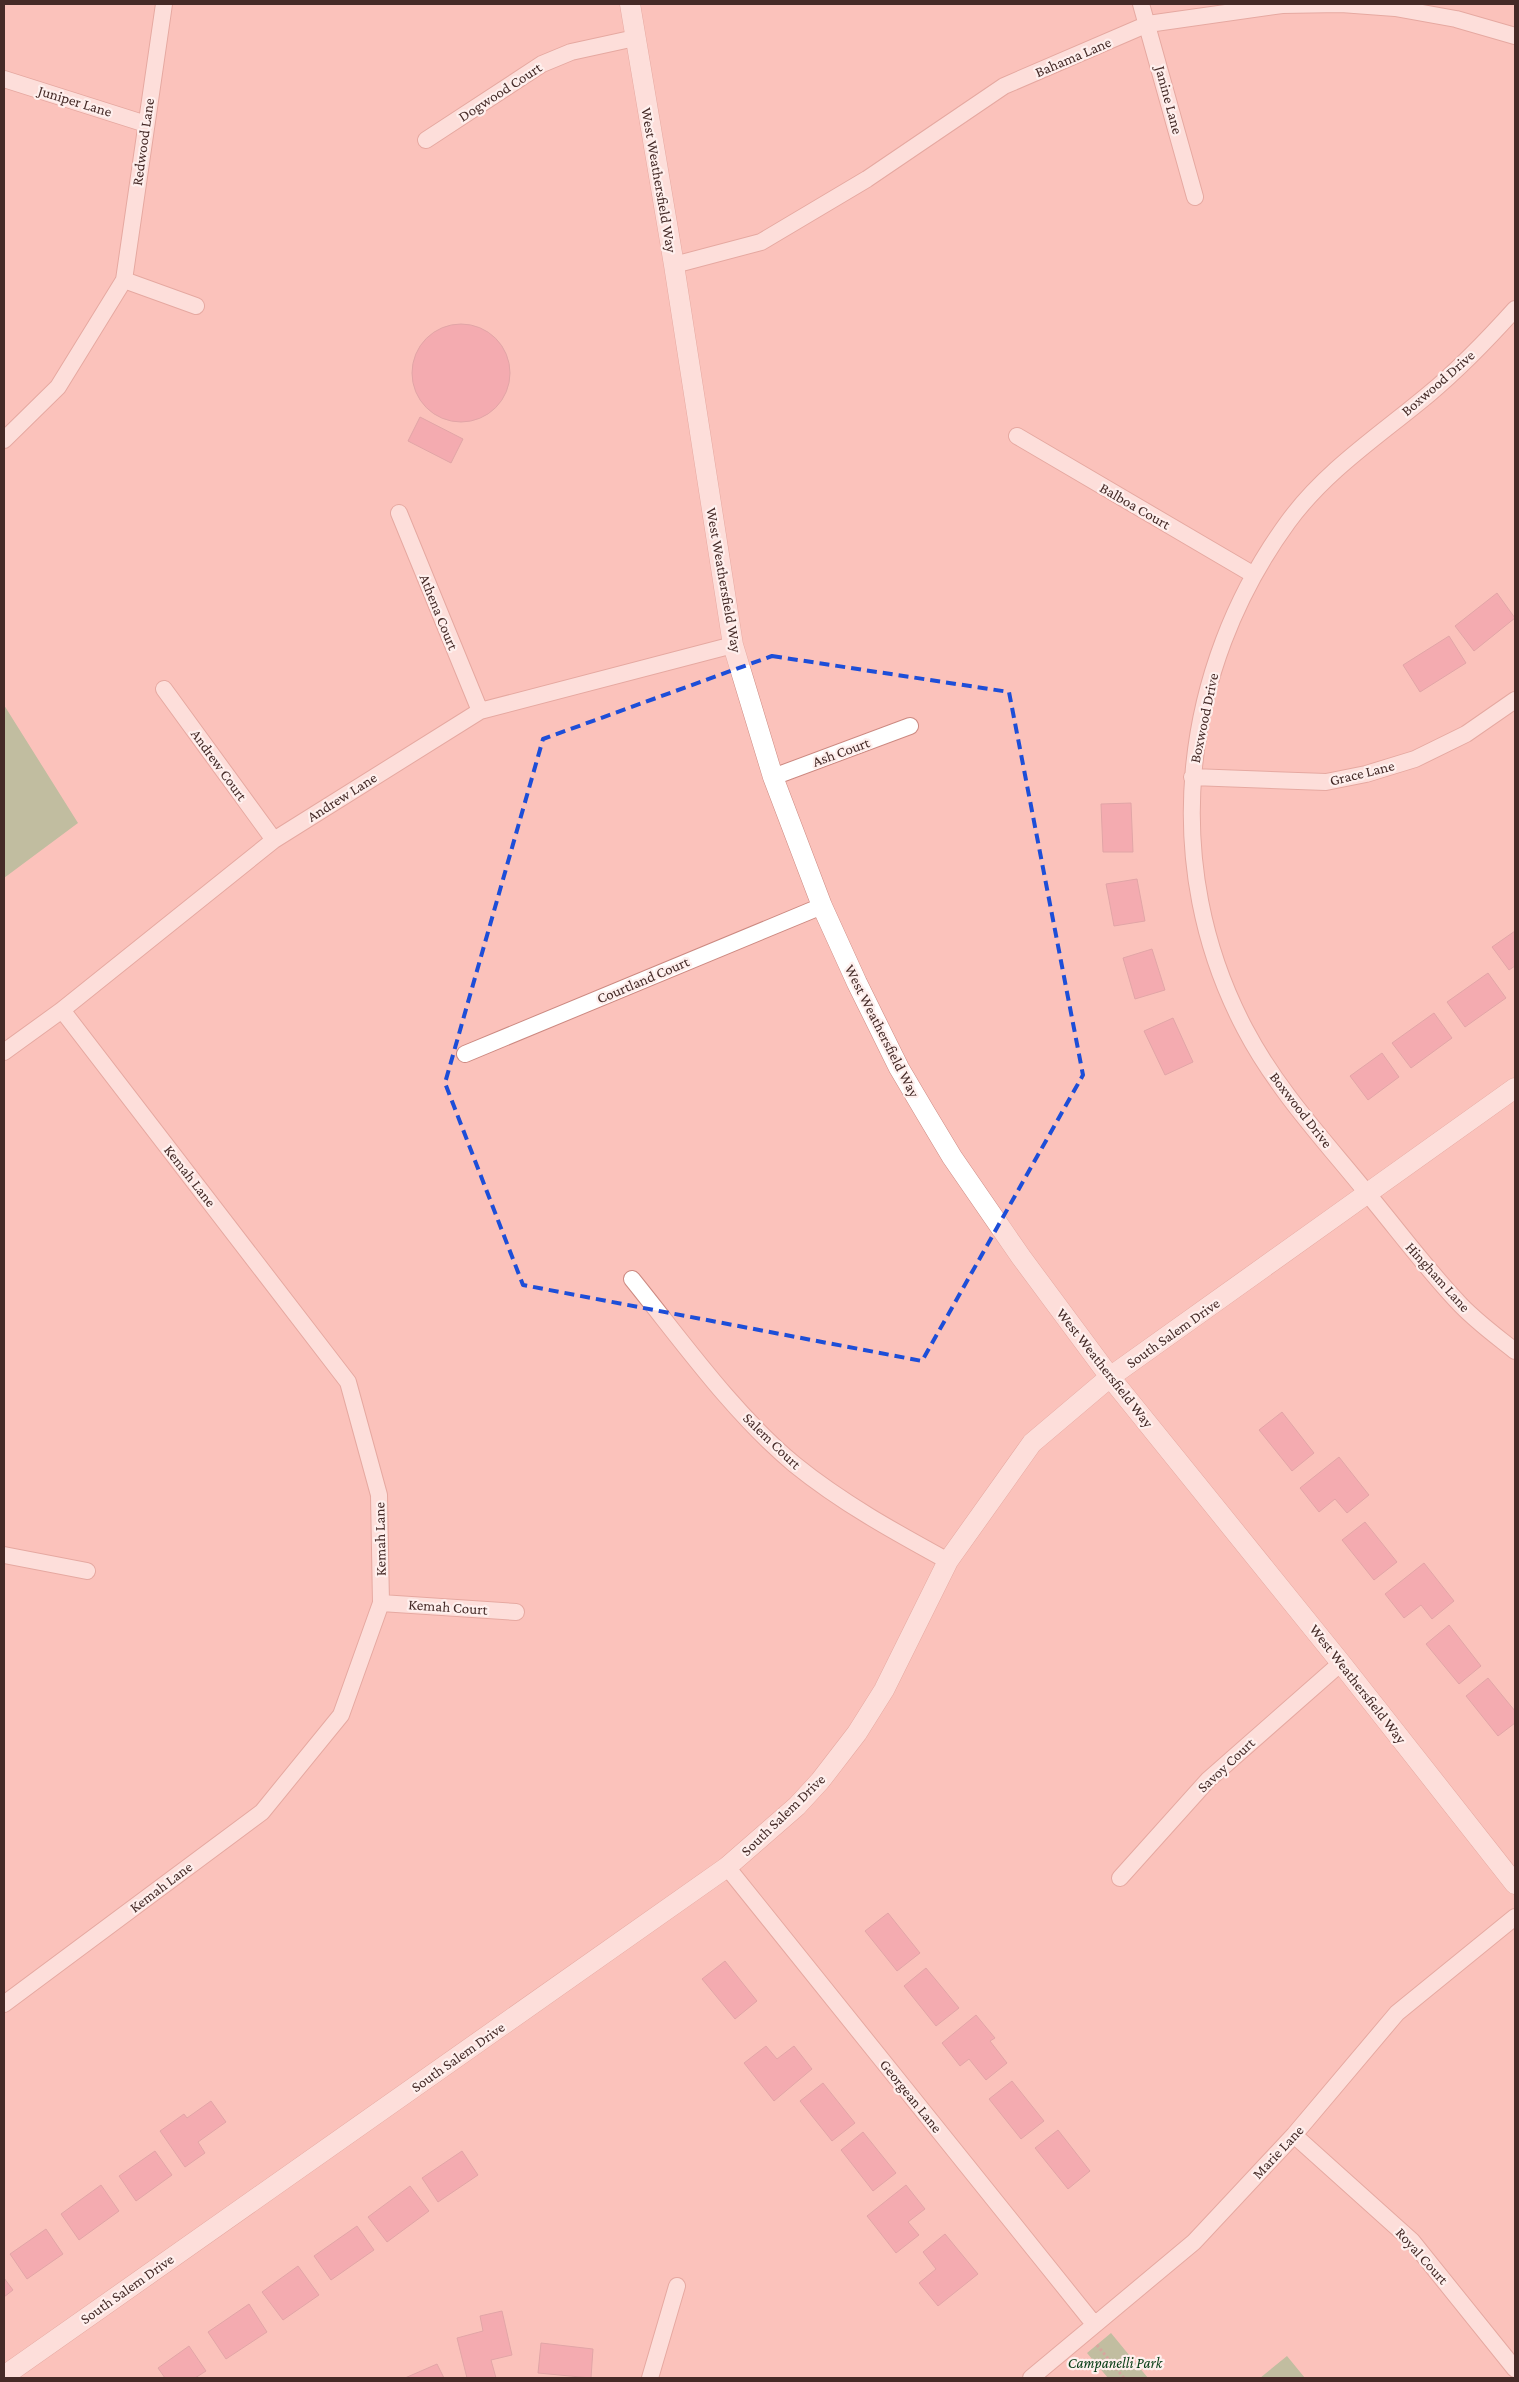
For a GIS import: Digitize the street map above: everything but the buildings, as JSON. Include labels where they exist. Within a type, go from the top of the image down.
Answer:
[{"type":"street","name":"Redwood Lane","points":[[4,440],[58,387],[124,280],[164,4]]},
{"type":"street","name":"West Weathersfield Way","points":[[630,4],[674,265],[733,646],[773,778],[822,906],[877,1026],[952,1157],[1021,1258],[1110,1377],[1341,1663],[1515,1884]]},
{"type":"street","name":"Janine Lane","points":[[1141,4],[1195,198]]},
{"type":"street","name":"Bahama Lane","points":[[674,265],[761,242],[867,179],[1004,86],[1148,24],[1282,5],[1341,4],[1395,6],[1456,18],[1515,36]]},
{"type":"street","name":"Dogwood Court","points":[[426,140],[542,64],[571,52],[635,38]]},
{"type":"street","name":"Juniper Lane","points":[[4,79],[146,124]]},
{"type":"street","points":[[124,280],[196,306]]},
{"type":"street","name":"Boxwood Drive","points":[[1368,1194],[1278,1082],[1234,1007],[1214,950],[1200,898],[1191,823],[1192,777],[1199,726],[1212,671],[1228,628],[1254,575],[1289,520],[1313,493],[1357,450],[1456,370],[1515,308]]},
{"type":"street","name":"Balboa Court","points":[[1017,436],[1254,575]]},
{"type":"street","name":"Athena Court","points":[[399,513],[480,711]]},
{"type":"street","name":"Andrew Lane","points":[[4,1052],[62,1010],[274,840],[480,711],[733,646]]},
{"type":"street","name":"Andrew Court","points":[[164,689],[274,840]]},
{"type":"street","name":"Grace Lane","points":[[1192,777],[1326,782],[1366,774],[1415,759],[1466,734],[1515,700]]},
{"type":"street","name":"Ash Court","points":[[773,778],[910,726]]},
{"type":"street","name":"Courtland Court","points":[[464,1054],[822,906]]},
{"type":"street","name":"Kemah Lane","points":[[4,2004],[262,1812],[341,1715],[381,1603],[379,1494],[348,1382],[62,1010]]},
{"type":"street","name":"South Salem Drive","points":[[4,2376],[727,1867],[797,1806],[820,1781],[857,1733],[884,1690],[948,1561],[1032,1443],[1110,1377],[1515,1088]]},
{"type":"street","name":"Hingham Lane","points":[[1368,1194],[1458,1303],[1515,1351]]},
{"type":"street","name":"Salem Court","points":[[632,1279],[756,1428],[794,1464],[874,1520],[948,1561]]},
{"type":"street","points":[[4,1555],[87,1571]]},
{"type":"street","name":"Kemah Court","points":[[381,1603],[516,1612]]},
{"type":"street","name":"Savoy Court","points":[[1120,1878],[1208,1780],[1341,1663]]},
{"type":"street","name":"Georgean Lane","points":[[727,1867],[1090,2328]]},
{"type":"street","name":"Marie Lane","points":[[1031,2378],[1194,2242],[1294,2135],[1397,2013],[1515,1916]]},
{"type":"street","name":"Royal Court","points":[[1294,2135],[1412,2241],[1515,2369]]},
{"type":"street","points":[[650,2378],[677,2286]]},
{"type":"path","points":[[1090,2328],[1124,2378]]},
{"type":"highlighted area","points":[[772,656],[1009,692],[1083,1075],[922,1361],[523,1285],[445,1083],[543,739]]},
{"type":"green space","points":[[4,705],[78,823],[4,878]]},
{"type":"green space","name":"Campanelli Park","points":[[1111,2333],[1148,2378],[1108,2378],[1087,2353]]},
{"type":"green space","points":[[1287,2356],[1305,2378],[1260,2378]]}]
